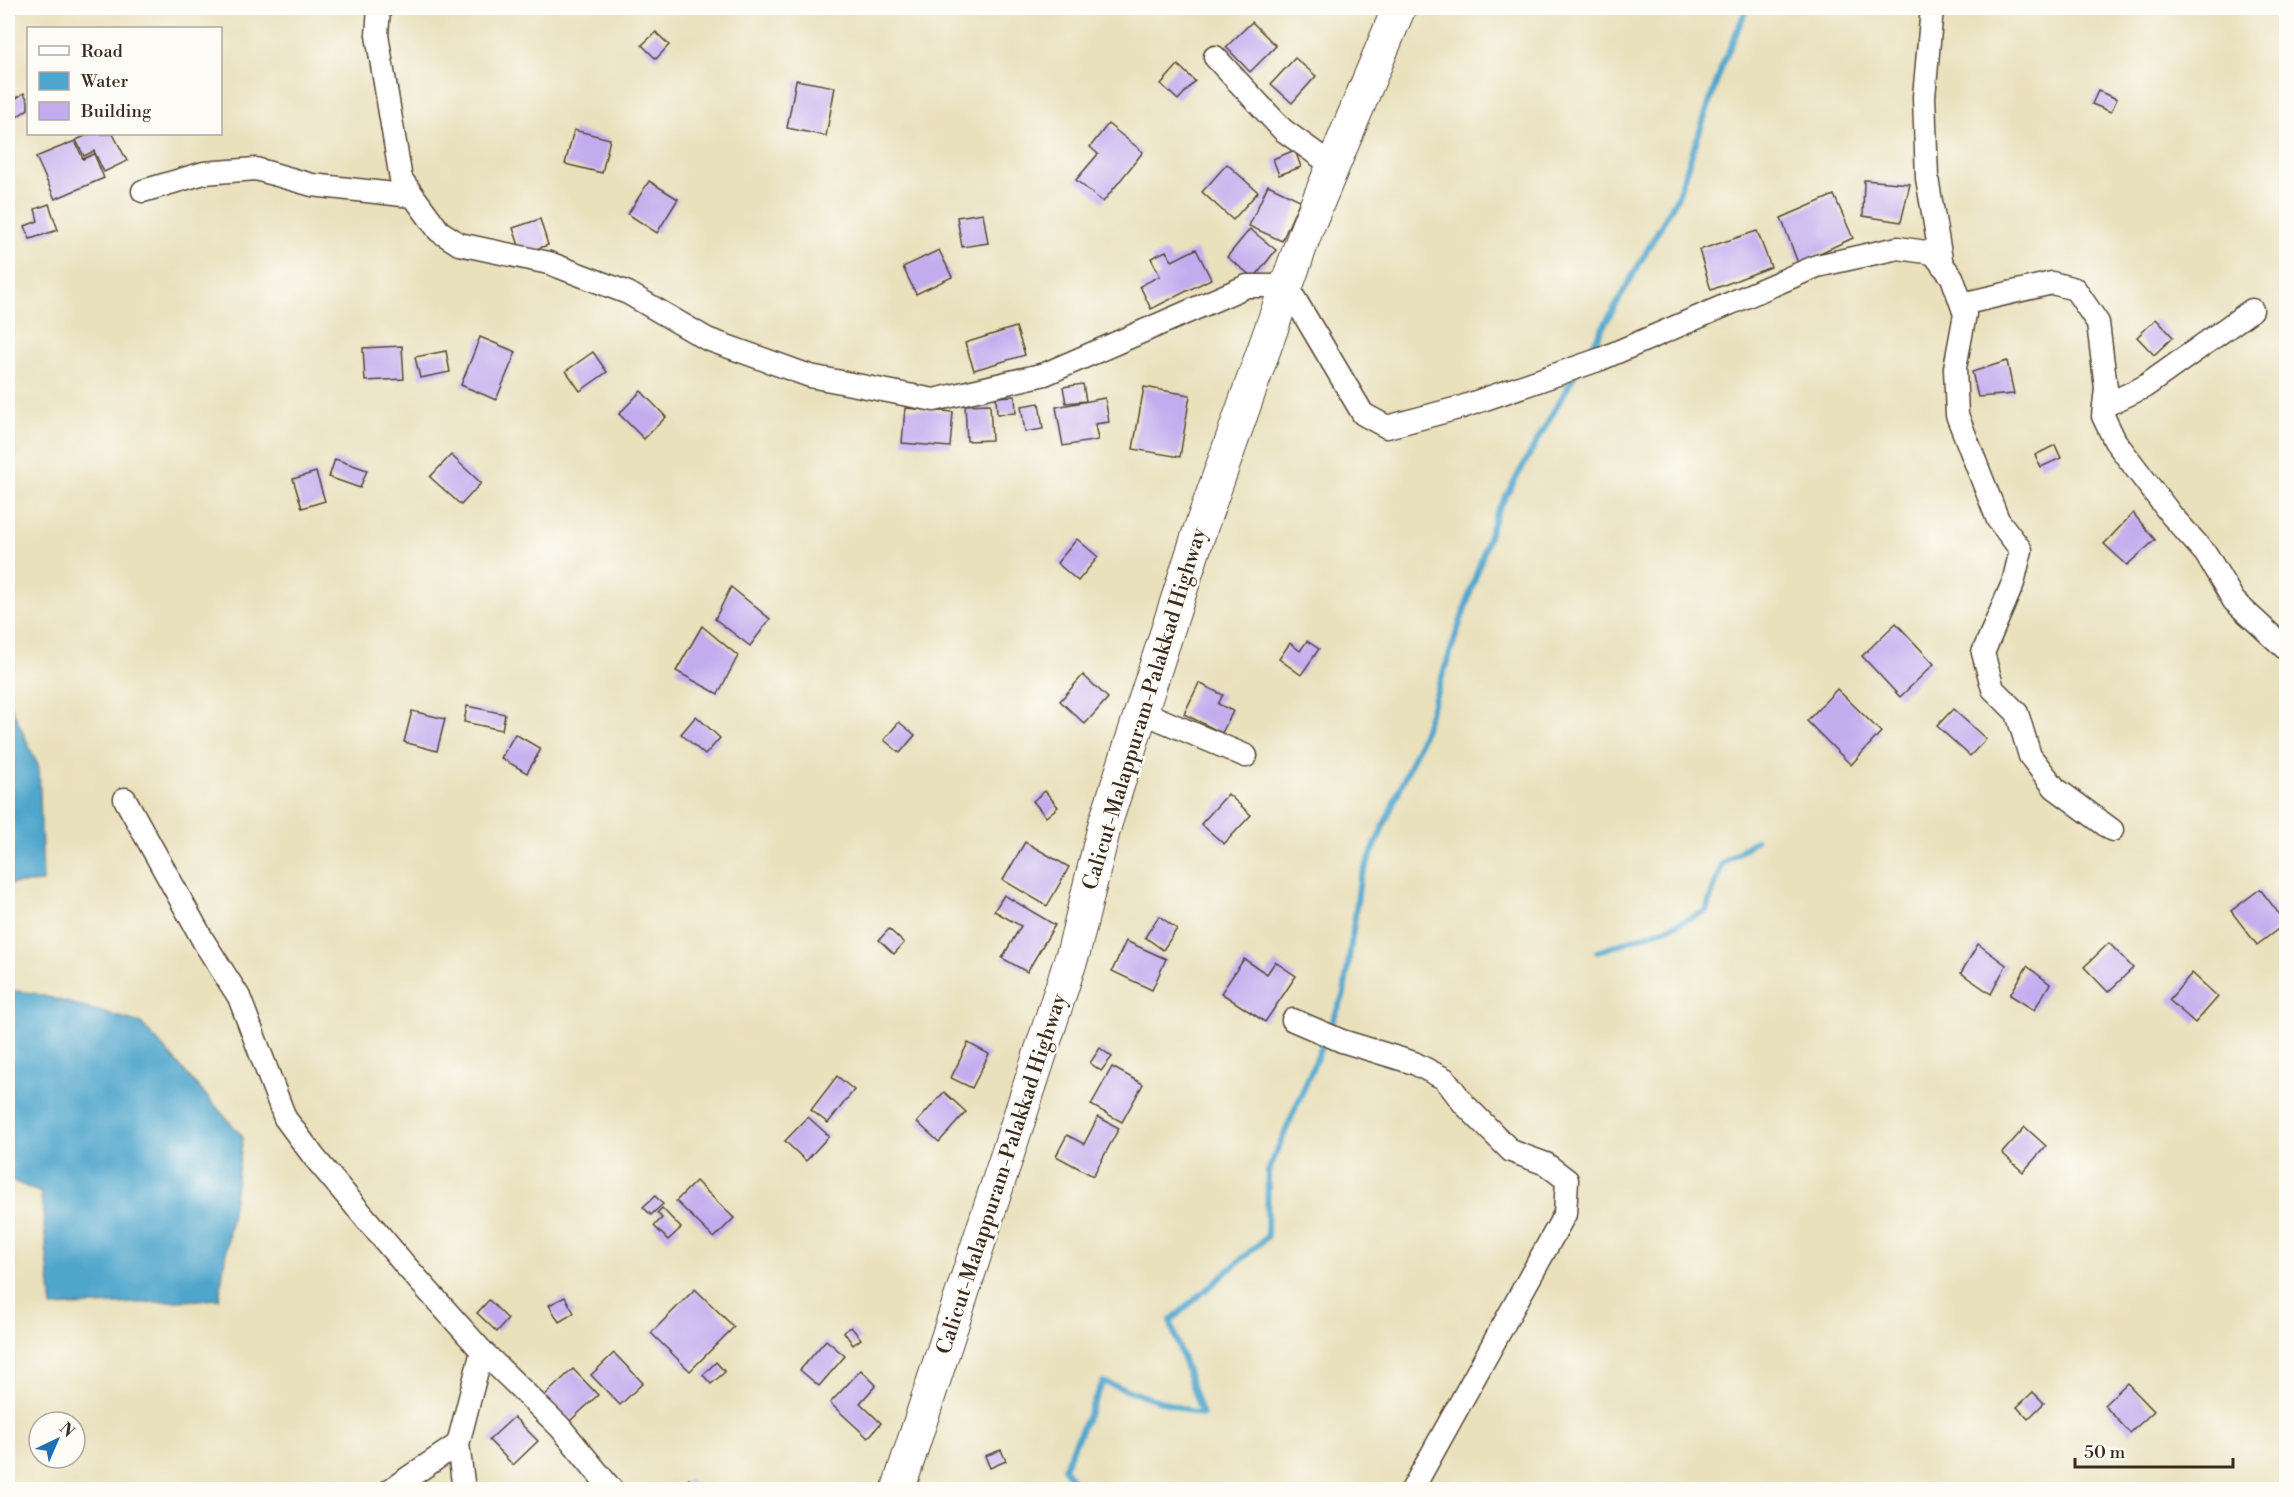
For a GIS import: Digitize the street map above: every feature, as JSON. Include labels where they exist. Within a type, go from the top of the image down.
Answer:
[{"type":"highway","name":"Calicut-Malappuram-Palakkad Highway","points":[[898,1490],[1074,950],[1105,824],[1200,530],[1332,165],[1399,8]]},
{"type":"street","points":[[379,8],[377,35],[401,179],[439,231],[459,244],[549,263],[628,293],[707,339],[810,376],[934,400],[1045,374],[1247,286],[1287,286],[1363,414],[1387,427],[1517,389],[1601,359],[1816,266],[1898,248],[1933,253],[1952,277],[1965,314],[1955,368],[1957,415],[1998,520],[2021,550],[2013,583],[1983,653],[1993,689],[2017,713],[2030,756],[2055,788],[2112,830]]},
{"type":"street","points":[[1932,8],[1924,97],[1927,178],[1942,265]]},
{"type":"street","points":[[1215,57],[1283,130],[1332,165]]},
{"type":"street","points":[[143,191],[204,173],[256,169],[312,185],[412,196]]},
{"type":"street","points":[[1962,304],[2052,283],[2075,289],[2098,323],[2106,388],[2103,416],[2115,441],[2172,516],[2206,554],[2234,601],[2286,649]]},
{"type":"street","points":[[2104,406],[2144,387],[2252,310]]},
{"type":"street","points":[[1142,712],[1246,756]]},
{"type":"street","points":[[125,799],[204,942],[239,997],[285,1118],[352,1202],[482,1351],[560,1427],[612,1490]]},
{"type":"street","points":[[1302,1025],[1342,1041],[1414,1063],[1445,1079],[1464,1104],[1511,1151],[1546,1164],[1567,1180],[1564,1215],[1482,1368],[1412,1490]]},
{"type":"street","points":[[464,1490],[458,1444],[482,1351]]},
{"type":"street","points":[[390,1490],[458,1444]]},
{"type":"water","points":[[8,700],[39,768],[43,882],[8,884]]},
{"type":"water","points":[[8,990],[33,993],[141,1023],[243,1137],[219,1299],[52,1307],[41,1193],[8,1179]]},
{"type":"building","points":[[1252,22],[1276,46],[1250,72],[1226,47]]},
{"type":"building","points":[[656,32],[669,45],[656,59],[642,45]]},
{"type":"building","points":[[1295,58],[1316,76],[1292,103],[1271,84]]},
{"type":"building","points":[[1178,65],[1195,81],[1178,100],[1161,84]]},
{"type":"building","points":[[796,80],[835,87],[826,136],[787,128]]},
{"type":"building","points":[[2098,91],[2117,99],[2111,112],[2092,104]]},
{"type":"building","points":[[24,93],[27,99],[27,110],[8,123],[8,104]]},
{"type":"building","points":[[1108,124],[1143,152],[1103,202],[1076,180],[1098,154],[1090,147]]},
{"type":"building","points":[[574,130],[610,139],[602,173],[565,164]]},
{"type":"building","points":[[88,135],[114,135],[127,161],[104,172],[94,151],[84,156],[76,140]]},
{"type":"building","points":[[75,141],[83,159],[94,154],[104,178],[55,199],[36,157]]},
{"type":"building","points":[[1295,150],[1301,167],[1279,175],[1273,159]]},
{"type":"building","points":[[1227,164],[1258,192],[1233,220],[1202,192]]},
{"type":"building","points":[[1864,180],[1910,184],[1901,222],[1863,216]]},
{"type":"building","points":[[649,181],[678,199],[657,233],[628,214]]},
{"type":"building","points":[[1268,185],[1300,200],[1282,241],[1249,226]]},
{"type":"building","points":[[1834,195],[1853,238],[1798,263],[1781,218]]},
{"type":"building","points":[[49,204],[58,230],[30,239],[25,226],[38,221],[35,209]]},
{"type":"building","points":[[983,213],[988,243],[962,247],[957,217]]},
{"type":"building","points":[[540,219],[548,245],[522,254],[513,228]]},
{"type":"building","points":[[1250,229],[1276,250],[1254,278],[1227,257]]},
{"type":"building","points":[[1757,231],[1771,267],[1711,290],[1699,250]]},
{"type":"building","points":[[1196,249],[1211,279],[1151,309],[1140,286],[1160,276],[1151,258],[1166,251],[1172,261]]},
{"type":"building","points":[[939,250],[952,277],[916,294],[903,267]]},
{"type":"building","points":[[2156,319],[2173,337],[2154,355],[2137,337]]},
{"type":"building","points":[[1016,327],[1025,355],[974,370],[965,343]]},
{"type":"building","points":[[480,337],[516,352],[496,400],[461,385]]},
{"type":"building","points":[[402,346],[404,379],[365,381],[363,348]]},
{"type":"building","points":[[446,351],[450,372],[420,378],[415,357]]},
{"type":"building","points":[[593,352],[607,372],[580,391],[566,371]]},
{"type":"building","points":[[2007,361],[2014,394],[1978,397],[1972,372]]},
{"type":"building","points":[[1083,384],[1086,401],[1066,403],[1063,387]]},
{"type":"building","points":[[1144,387],[1190,395],[1180,457],[1133,449]]},
{"type":"building","points":[[641,391],[666,417],[644,439],[619,414]]},
{"type":"building","points":[[1015,396],[1016,413],[997,414],[996,397]]},
{"type":"building","points":[[1105,398],[1109,422],[1095,424],[1098,440],[1063,446],[1056,407]]},
{"type":"building","points":[[1039,403],[1043,429],[1025,432],[1021,406]]},
{"type":"building","points":[[990,404],[992,440],[967,441],[965,405]]},
{"type":"building","points":[[905,408],[953,412],[950,447],[902,443]]},
{"type":"building","points":[[2055,445],[2061,458],[2041,467],[2035,455]]},
{"type":"building","points":[[451,455],[481,483],[461,505],[430,477]]},
{"type":"building","points":[[335,459],[367,470],[360,488],[329,477]]},
{"type":"building","points":[[316,472],[325,501],[302,508],[293,479]]},
{"type":"building","points":[[2133,513],[2155,540],[2127,565],[2104,544]]},
{"type":"building","points":[[1077,539],[1098,557],[1078,581],[1057,563]]},
{"type":"building","points":[[731,587],[770,619],[750,646],[715,619]]},
{"type":"building","points":[[1896,623],[1934,664],[1900,697],[1862,656]]},
{"type":"building","points":[[702,626],[738,656],[718,694],[676,671]]},
{"type":"building","points":[[1307,641],[1319,649],[1301,675],[1279,659],[1290,643],[1300,651]]},
{"type":"building","points":[[1083,675],[1108,698],[1085,724],[1060,701]]},
{"type":"building","points":[[1199,683],[1223,695],[1218,704],[1233,711],[1222,733],[1184,714]]},
{"type":"building","points":[[1837,689],[1881,732],[1851,765],[1807,721]]},
{"type":"building","points":[[467,706],[505,714],[502,730],[464,722]]},
{"type":"building","points":[[1953,709],[1986,739],[1970,756],[1937,726]]},
{"type":"building","points":[[412,711],[445,719],[437,751],[404,742]]},
{"type":"building","points":[[696,716],[720,738],[705,755],[681,734]]},
{"type":"building","points":[[899,722],[915,735],[900,753],[884,740]]},
{"type":"building","points":[[515,734],[541,749],[527,773],[501,758]]},
{"type":"building","points":[[1045,791],[1058,807],[1046,817],[1033,801]]},
{"type":"building","points":[[1228,794],[1251,815],[1224,844],[1201,824]]},
{"type":"building","points":[[1025,842],[1069,867],[1047,906],[1003,880]]},
{"type":"building","points":[[2260,889],[2286,923],[2257,945],[2231,911]]},
{"type":"building","points":[[1004,895],[1055,925],[1027,972],[1002,958],[1021,926],[994,911]]},
{"type":"building","points":[[1159,916],[1177,929],[1163,950],[1145,937]]},
{"type":"building","points":[[889,929],[904,943],[894,954],[879,940]]},
{"type":"building","points":[[1126,941],[1166,959],[1152,990],[1112,971]]},
{"type":"building","points":[[2109,943],[2133,968],[2108,992],[2084,967]]},
{"type":"building","points":[[1978,944],[2006,965],[1991,994],[1961,973]]},
{"type":"building","points":[[1244,959],[1267,974],[1275,962],[1296,976],[1265,1022],[1221,993]]},
{"type":"building","points":[[2027,966],[2050,984],[2034,1010],[2010,995]]},
{"type":"building","points":[[2192,973],[2218,997],[2195,1023],[2169,1000]]},
{"type":"building","points":[[968,1043],[989,1054],[972,1088],[951,1078]]},
{"type":"building","points":[[1100,1048],[1112,1057],[1101,1071],[1090,1063]]},
{"type":"building","points":[[1112,1067],[1143,1084],[1122,1122],[1091,1105]]},
{"type":"building","points":[[837,1076],[854,1090],[828,1123],[811,1110]]},
{"type":"building","points":[[944,1092],[966,1112],[939,1142],[917,1122]]},
{"type":"building","points":[[808,1117],[829,1136],[806,1161],[785,1141]]},
{"type":"building","points":[[1098,1117],[1119,1128],[1093,1176],[1056,1156],[1067,1135],[1084,1144]]},
{"type":"building","points":[[2025,1127],[2046,1146],[2023,1172],[2002,1153]]},
{"type":"building","points":[[696,1181],[734,1218],[714,1238],[676,1201]]},
{"type":"building","points":[[655,1196],[663,1204],[651,1215],[643,1207]]},
{"type":"building","points":[[662,1208],[681,1228],[668,1240],[654,1226],[662,1218],[657,1213]]},
{"type":"building","points":[[695,1289],[734,1327],[690,1371],[651,1333]]},
{"type":"building","points":[[565,1297],[574,1313],[559,1322],[549,1305]]},
{"type":"building","points":[[489,1300],[508,1319],[497,1332],[477,1313]]},
{"type":"building","points":[[851,1327],[861,1339],[853,1345],[844,1332]]},
{"type":"building","points":[[826,1340],[845,1356],[819,1386],[800,1370]]},
{"type":"building","points":[[614,1353],[643,1383],[620,1405],[591,1375]]},
{"type":"building","points":[[716,1362],[725,1372],[711,1384],[703,1375]]},
{"type":"building","points":[[573,1369],[598,1395],[569,1422],[544,1396]]},
{"type":"building","points":[[861,1370],[876,1385],[860,1403],[881,1423],[868,1438],[830,1403]]},
{"type":"building","points":[[2127,1383],[2154,1411],[2130,1433],[2104,1405]]},
{"type":"building","points":[[2033,1392],[2044,1403],[2028,1419],[2017,1407]]},
{"type":"building","points":[[514,1417],[538,1441],[513,1465],[489,1440]]},
{"type":"building","points":[[1001,1450],[1006,1461],[990,1468],[985,1456]]},
{"type":"building","points":[[689,1479],[699,1490],[678,1490]]},
{"type":"waterway","points":[[1586,357],[1677,198],[1722,66],[1747,8]]},
{"type":"waterway","points":[[1329,1030],[1344,994],[1360,880],[1421,740],[1497,512],[1574,376]]},
{"type":"waterway","points":[[1597,952],[1670,927],[1706,911],[1722,864],[1756,840]]},
{"type":"waterway","points":[[1080,1490],[1064,1468],[1103,1382],[1202,1415],[1170,1321],[1267,1237],[1268,1172],[1325,1039]]}]
